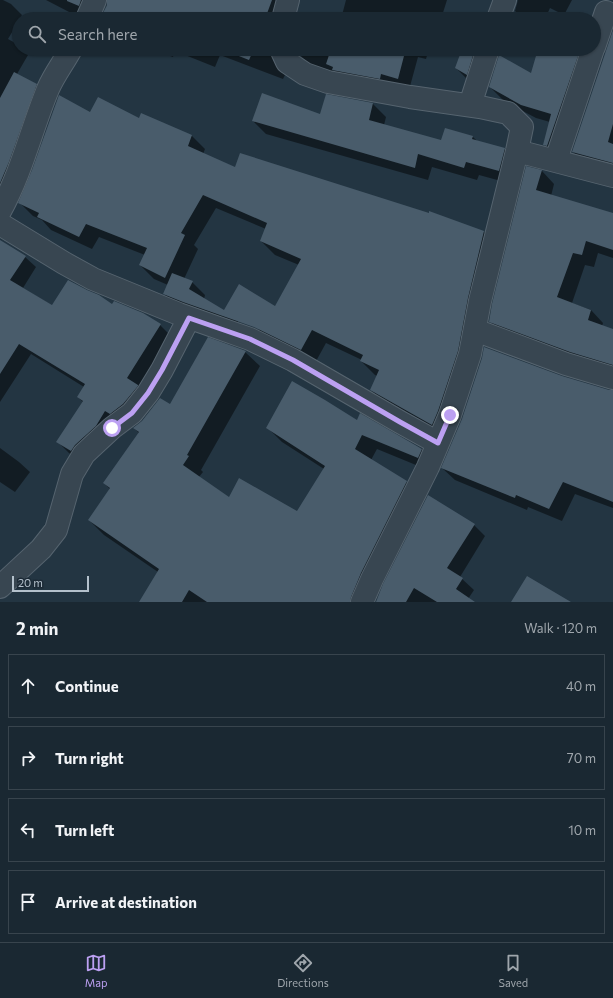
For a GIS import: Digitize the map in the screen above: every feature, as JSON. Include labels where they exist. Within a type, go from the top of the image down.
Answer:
[{"type":"street","points":[[90,12],[96,0]]},
{"type":"street","points":[[285,12],[288,0]]},
{"type":"street","points":[[500,12],[504,0]]},
{"type":"street","points":[[601,27],[606,12]]},
{"type":"street","points":[[0,211],[8,198],[18,175],[49,88],[67,56]]},
{"type":"street","points":[[284,56],[287,62],[305,74],[328,82],[410,97],[470,105],[508,113],[522,127],[470,354],[450,415],[428,467],[362,602]]},
{"type":"street","points":[[470,105],[486,56]]},
{"type":"street","points":[[556,160],[591,56]]},
{"type":"street","points":[[517,151],[613,176]]},
{"type":"street","points":[[0,224],[93,279],[172,312],[250,339],[293,360],[438,443]]},
{"type":"street","points":[[0,587],[41,549],[56,530],[72,474],[84,454],[112,428],[132,413],[148,393],[162,370],[189,318]]},
{"type":"street","points":[[475,330],[566,364],[613,378]]},
{"type":"building","points":[[67,0],[81,0],[79,6]]},
{"type":"building","points":[[107,0],[272,0],[268,12],[104,12],[107,5]]},
{"type":"building","points":[[613,30],[613,124],[608,142],[613,144],[613,163],[572,152]]},
{"type":"building","points":[[239,56],[251,56],[249,60]]},
{"type":"building","points":[[329,56],[404,56],[398,79],[381,74],[380,79],[332,70],[333,67],[326,64]]},
{"type":"building","points":[[459,56],[473,56],[467,75],[455,68]]},
{"type":"building","points":[[499,56],[531,73],[536,56],[578,56],[547,146],[543,145],[551,114],[521,105],[489,87]]},
{"type":"building","points":[[14,72],[37,84],[0,183],[0,98]]},
{"type":"building","points":[[262,93],[320,114],[326,94],[373,103],[369,120],[441,140],[445,128],[473,136],[472,139],[505,148],[499,171],[466,162],[464,168],[418,154],[415,168],[252,121]]},
{"type":"building","points":[[59,95],[90,112],[98,97],[139,118],[141,113],[192,135],[188,146],[235,167],[240,153],[429,213],[429,211],[484,231],[468,298],[458,351],[432,425],[370,390],[379,370],[360,361],[363,355],[312,330],[301,350],[254,327],[163,294],[172,273],[193,281],[189,289],[224,310],[239,284],[275,306],[301,259],[260,241],[267,223],[203,195],[181,233],[185,235],[165,278],[139,265],[147,248],[86,224],[79,237],[37,217],[39,213],[18,203],[32,170]]},
{"type":"building","points":[[526,166],[542,170],[536,190],[613,213],[613,250],[586,241],[582,255],[573,253],[557,297],[591,310],[588,320],[613,329],[613,365],[570,352],[489,322],[492,304]]},
{"type":"building","points":[[0,240],[26,256],[10,280],[52,305],[68,280],[99,295],[112,304],[114,301],[143,313],[161,324],[127,378],[138,386],[123,404],[110,414],[105,411],[96,426],[75,445],[71,451],[56,442],[83,401],[77,397],[85,384],[19,344],[0,374]]},
{"type":"building","points":[[208,337],[246,351],[187,455],[189,456],[183,465],[229,497],[239,478],[297,511],[325,466],[266,428],[292,381],[357,420],[360,413],[422,449],[418,458],[362,435],[355,449],[407,481],[361,573],[350,602],[207,602],[189,590],[182,602],[139,602],[159,569],[88,520],[110,488],[103,483],[139,432],[133,428],[142,421],[160,398],[170,404]]},
{"type":"building","points":[[484,347],[562,376],[613,390],[613,502],[563,482],[549,509],[516,495],[515,498],[441,468],[462,419],[482,358]]},
{"type":"building","points":[[428,495],[475,524],[447,568],[463,578],[456,589],[475,602],[437,602],[414,588],[406,602],[376,602],[383,584]]},
{"type":"building","points":[[527,576],[571,602],[511,602]]},
{"type":"route","points":[[112,428],[132,413],[148,393],[162,370],[189,318],[250,339],[293,360],[438,443],[450,415]]}]
